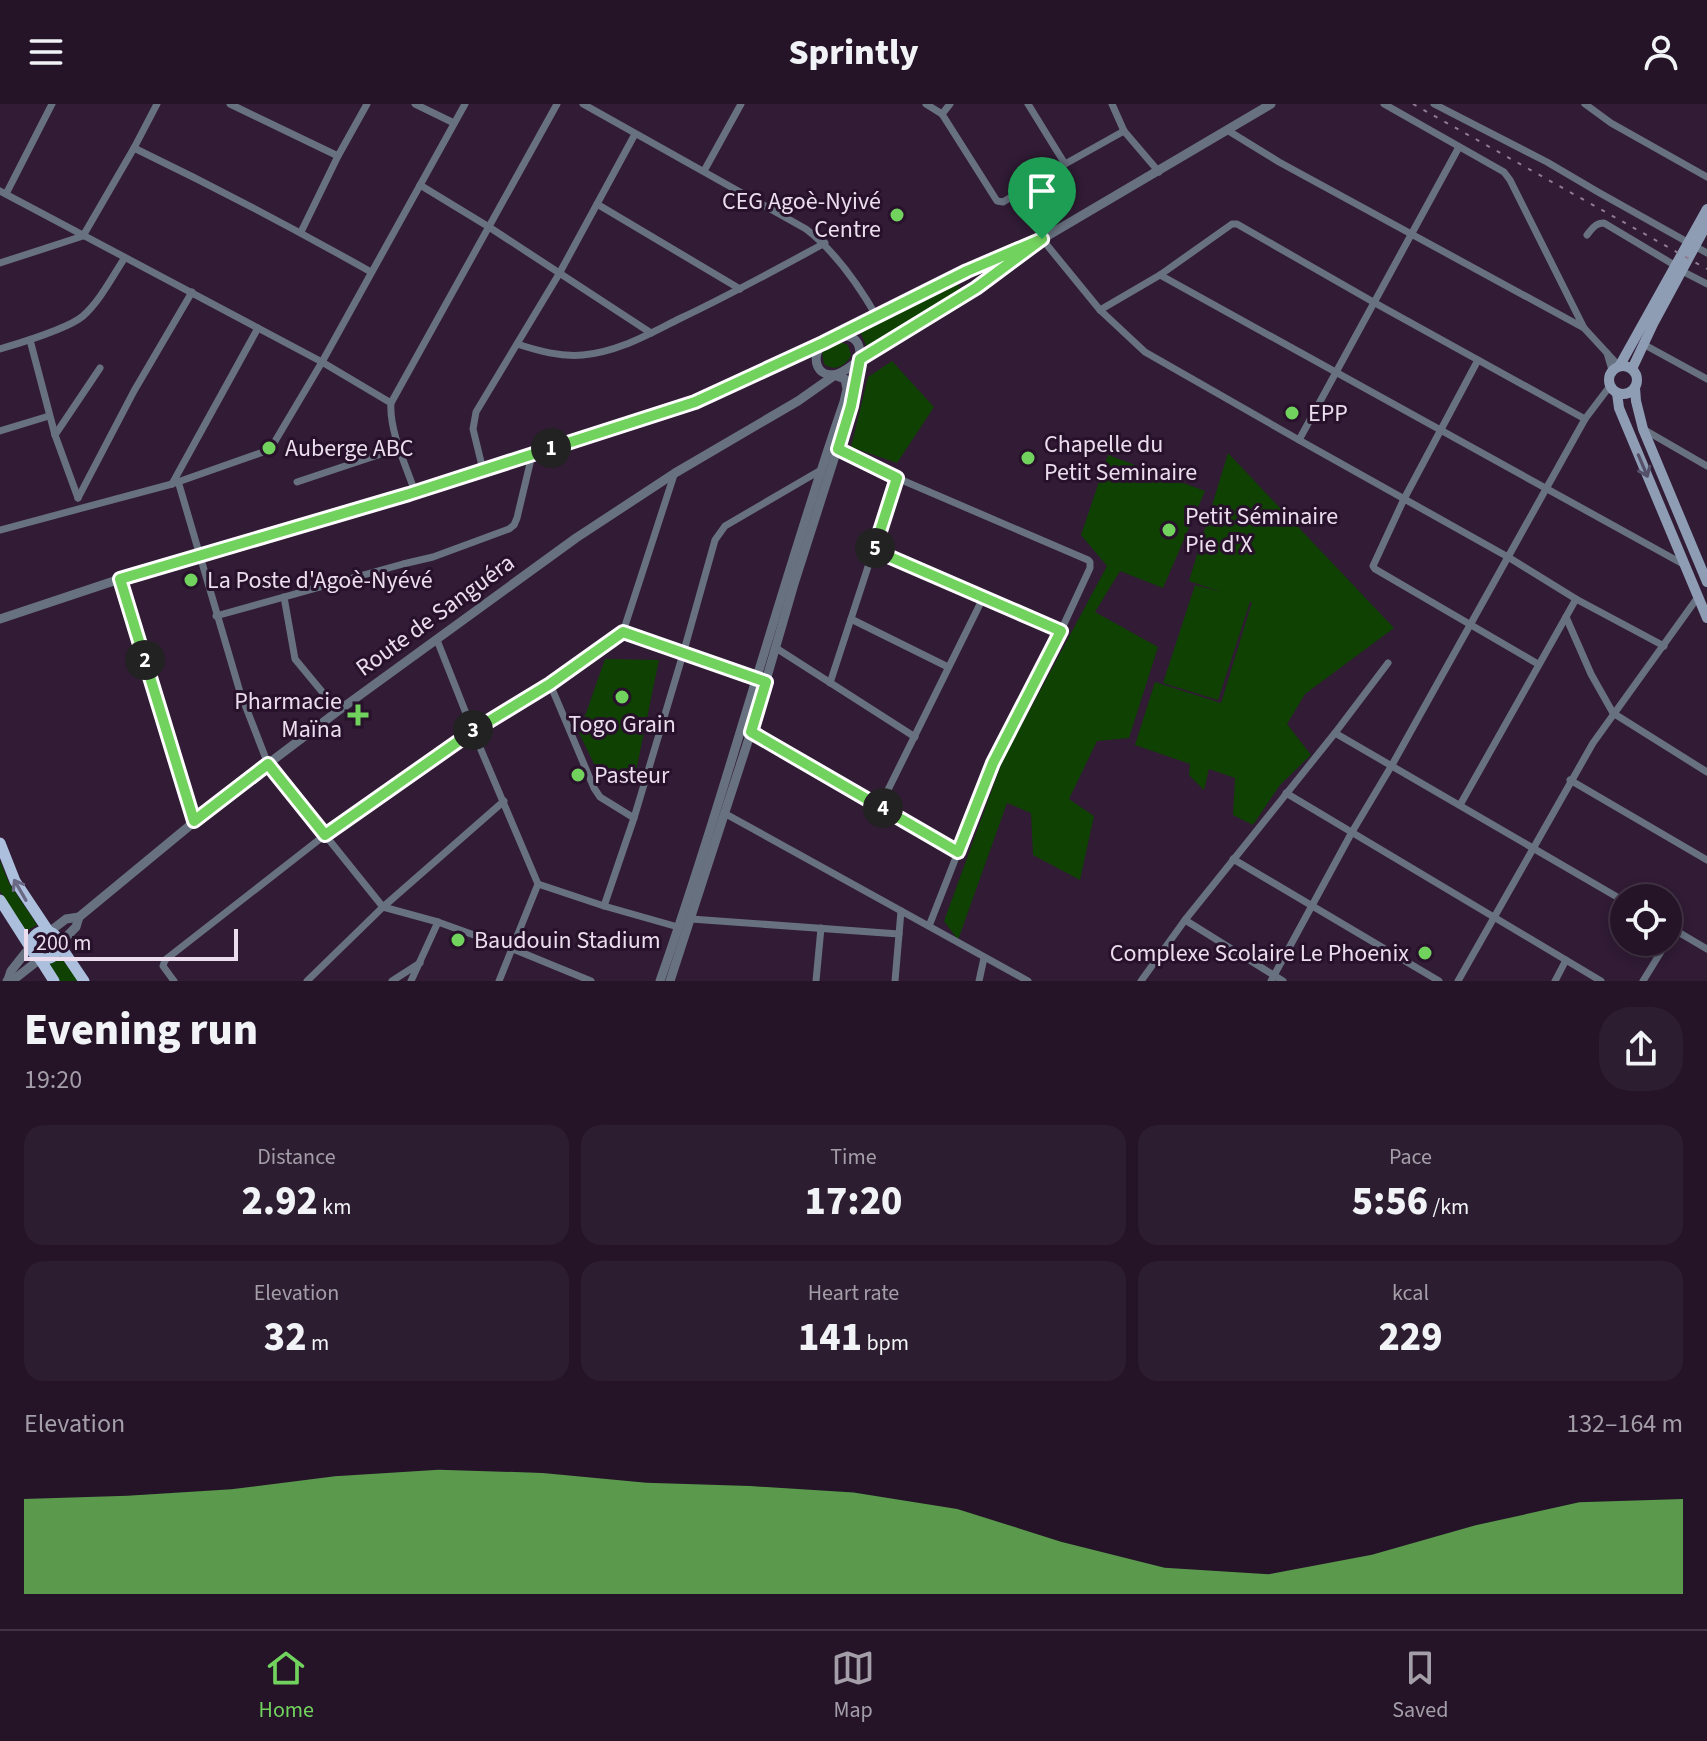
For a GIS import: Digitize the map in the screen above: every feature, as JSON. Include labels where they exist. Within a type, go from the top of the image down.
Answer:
[{"type":"main road","points":[[1692,245],[1707,209]]},
{"type":"main road","points":[[1707,224],[1609,375],[1619,408],[1707,618]]},
{"type":"main road","points":[[1632,369],[1679,268]]},
{"type":"main road","points":[[1617,367],[1627,366],[1637,374],[1636,401],[1643,429],[1705,576]]},
{"type":"main road","points":[[1613,390],[1629,393],[1635,388]]},
{"type":"main road","points":[[0,843],[15,881],[49,932]]},
{"type":"main road","points":[[0,900],[33,954],[40,959],[54,981]]},
{"type":"main road","points":[[30,947],[34,935],[41,931],[56,936],[84,981]]},
{"type":"main road","points":[[40,959],[52,958],[59,944]]},
{"type":"street","points":[[52,104],[3,192],[322,362],[391,403]]},
{"type":"street","points":[[0,263],[83,236],[157,104]]},
{"type":"street","points":[[230,104],[338,156]]},
{"type":"street","points":[[301,232],[367,104]]},
{"type":"street","points":[[415,104],[454,123]]},
{"type":"street","points":[[0,530],[175,482],[271,448],[465,104]]},
{"type":"street","points":[[415,492],[399,448],[391,403],[557,104]]},
{"type":"street","points":[[583,104],[787,218],[825,243],[877,317]]},
{"type":"street","points":[[704,171],[741,104]]},
{"type":"street","points":[[926,104],[942,114],[997,201],[1003,202],[1124,131]]},
{"type":"street","points":[[942,114],[950,104]]},
{"type":"street","points":[[1028,104],[1065,164]]},
{"type":"street","points":[[1112,104],[1124,131],[1159,172]]},
{"type":"street","points":[[0,619],[120,579],[415,492],[695,402],[967,271],[1042,239],[1271,104]]},
{"type":"street","points":[[1384,104],[1504,172],[1584,328]]},
{"type":"street","points":[[1434,104],[1547,162],[1707,253]]},
{"type":"street","points":[[1585,104],[1611,123],[1707,177]]},
{"type":"street","points":[[1227,130],[1279,162],[1584,328],[1607,351],[1617,367]]},
{"type":"street","points":[[483,470],[473,429],[476,412],[559,274],[635,134]]},
{"type":"street","points":[[1299,440],[1459,147]]},
{"type":"street","points":[[134,148],[301,232],[371,272]]},
{"type":"street","points":[[420,185],[651,333]]},
{"type":"street","points":[[597,204],[740,289]]},
{"type":"street","points":[[1587,235],[1594,226],[1604,223],[1707,284]]},
{"type":"street","points":[[1100,310],[1160,275],[1232,224],[1237,224],[1585,419]]},
{"type":"street","points":[[834,375],[976,288],[1042,239]]},
{"type":"street","points":[[1042,239],[1100,310],[1145,352],[1508,557],[1576,599],[1664,646]]},
{"type":"street","points":[[517,344],[554,355],[607,351],[740,289],[825,243]]},
{"type":"street","points":[[0,349],[80,319],[124,259]]},
{"type":"street","points":[[967,271],[976,288]]},
{"type":"street","points":[[1160,275],[1685,565]]},
{"type":"street","points":[[78,498],[134,391],[192,292]]},
{"type":"street","points":[[258,328],[175,482],[247,714],[268,764],[383,907],[438,922],[513,949],[579,979],[591,981]]},
{"type":"street","points":[[660,981],[751,732],[761,680],[776,648],[851,406],[861,349],[847,335],[837,336]]},
{"type":"street","points":[[30,340],[49,416],[80,508]]},
{"type":"street","points":[[670,981],[847,389],[845,379],[826,374],[819,366],[817,351],[823,343]]},
{"type":"street","points":[[1643,344],[1707,379]]},
{"type":"street","points":[[777,363],[817,360],[825,374],[798,401]]},
{"type":"street","points":[[1478,360],[1404,499],[1373,566],[1538,664]]},
{"type":"street","points":[[55,435],[100,368]]},
{"type":"street","name":"Route de Sanguéra","points":[[49,932],[66,919],[79,917],[268,764],[576,538],[675,473],[798,401],[834,375]]},
{"type":"street","points":[[1273,978],[1585,419],[1598,402],[1613,390]]},
{"type":"street","points":[[0,431],[49,416]]},
{"type":"street","points":[[1643,429],[1707,466]]},
{"type":"street","points":[[297,482],[399,448]]},
{"type":"street","points":[[838,449],[897,478],[1088,560],[1090,568],[993,763],[929,926]]},
{"type":"street","points":[[216,616],[433,557],[509,529],[517,518],[532,455]]},
{"type":"street","points":[[604,906],[634,818],[715,540],[725,526],[821,470]]},
{"type":"street","points":[[174,981],[163,966],[165,960],[325,835],[473,731],[550,684],[623,632],[675,473]]},
{"type":"street","points":[[830,683],[897,478]]},
{"type":"street","points":[[874,550],[1061,631]]},
{"type":"street","points":[[120,579],[194,821]]},
{"type":"street","points":[[284,597],[295,659],[338,711]]},
{"type":"street","points":[[1458,981],[1570,780],[1613,713],[1698,597]]},
{"type":"street","points":[[880,806],[983,598]]},
{"type":"street","points":[[1460,805],[1576,599]]},
{"type":"street","points":[[1566,617],[1591,674],[1613,713],[1707,772]]},
{"type":"street","points":[[851,619],[948,667]]},
{"type":"street","points":[[623,632],[761,680]]},
{"type":"street","points":[[437,640],[538,884],[499,981]]},
{"type":"street","points":[[776,648],[915,737]]},
{"type":"street","points":[[1141,981],[1185,920],[1388,663]]},
{"type":"street","points":[[550,684],[594,788],[600,797],[634,818]]},
{"type":"street","points":[[751,732],[958,852]]},
{"type":"street","points":[[1335,733],[1610,893]]},
{"type":"street","points":[[1570,780],[1707,860]]},
{"type":"street","points":[[1286,793],[1601,981]]},
{"type":"street","points":[[307,981],[383,907],[504,801]]},
{"type":"street","points":[[720,811],[1028,981]]},
{"type":"street","points":[[1233,859],[1439,981]]},
{"type":"street","points":[[538,884],[678,927]]},
{"type":"street","points":[[895,981],[901,911]]},
{"type":"street","name":"Route de Sanguéra","points":[[59,944],[76,927],[79,917]]},
{"type":"street","points":[[691,919],[899,934]]},
{"type":"street","points":[[1185,920],[1273,978],[1283,981]]},
{"type":"street","points":[[411,981],[438,922]]},
{"type":"street","points":[[816,981],[821,928]]},
{"type":"street","points":[[1682,934],[1707,949]]},
{"type":"street","points":[[7,981],[30,947]]},
{"type":"street","points":[[1643,981],[1658,956]]},
{"type":"street","points":[[979,981],[984,958]]},
{"type":"street","points":[[7,981],[40,959]]},
{"type":"street","points":[[1555,981],[1566,960]]},
{"type":"street","points":[[392,981],[420,963]]},
{"type":"green space","points":[[956,283],[960,287],[958,292],[868,349],[860,332]]},
{"type":"green space","points":[[838,341],[848,345],[851,355],[839,367],[832,368],[824,364],[822,353]]},
{"type":"green space","points":[[892,361],[934,407],[897,463],[851,447],[868,377]]},
{"type":"green space","points":[[1228,453],[1394,628],[1305,694],[1287,724],[1311,755],[1280,785],[1253,825],[1233,815],[1235,778],[1209,769],[1204,790],[1189,775],[1190,764],[1135,745],[1155,682],[1221,703],[1252,602],[1218,700],[1163,683],[1195,585],[1221,592],[1189,581]]},
{"type":"green space","points":[[1108,455],[1205,491],[1163,588],[1120,571],[1095,612],[1158,647],[1129,738],[1097,741],[1069,799],[1094,816],[1080,880],[1033,855],[1031,813],[1007,803],[958,940],[944,921],[1003,760],[1107,566],[1081,535]]},
{"type":"green space","name":"Togo Grain","points":[[605,659],[659,660],[635,776],[596,768],[579,733]]},
{"type":"green space","points":[[0,861],[9,883],[37,925],[26,931],[0,891]]},
{"type":"green space","points":[[60,957],[79,981],[59,981],[47,965]]},
{"type":"railway","points":[[1413,104],[1707,269]]},
{"type":"place","name":"CEG Agoè-Nyivé Centre","points":[[897,215]]},
{"type":"place","name":"EPP","points":[[1292,413]]},
{"type":"place","name":"Auberge ABC","points":[[269,448]]},
{"type":"place","name":"Chapelle du Petit Seminaire","points":[[1028,458]]},
{"type":"place","name":"Petit Séminaire Pie d'X","points":[[1169,530]]},
{"type":"place","name":"La Poste d'Agoè-Nyévé","points":[[191,580]]},
{"type":"place","name":"Togo Grain","points":[[622,697]]},
{"type":"place","name":"Pharmacie Maïna","points":[[358,715]]},
{"type":"place","name":"Pasteur","points":[[578,775]]},
{"type":"place","name":"Baudouin Stadium","points":[[458,940]]},
{"type":"place","name":"Complexe Scolaire Le Phoenix","points":[[1425,953]]},
{"type":"route","points":[[1042,239],[976,288],[860,359],[851,406],[838,449],[897,478],[874,550],[1061,631],[993,763],[958,852],[751,732],[766,682],[623,632],[550,684],[473,731],[325,835],[268,764],[194,821],[120,579],[409,494],[695,402],[967,271],[1042,239]]}]
